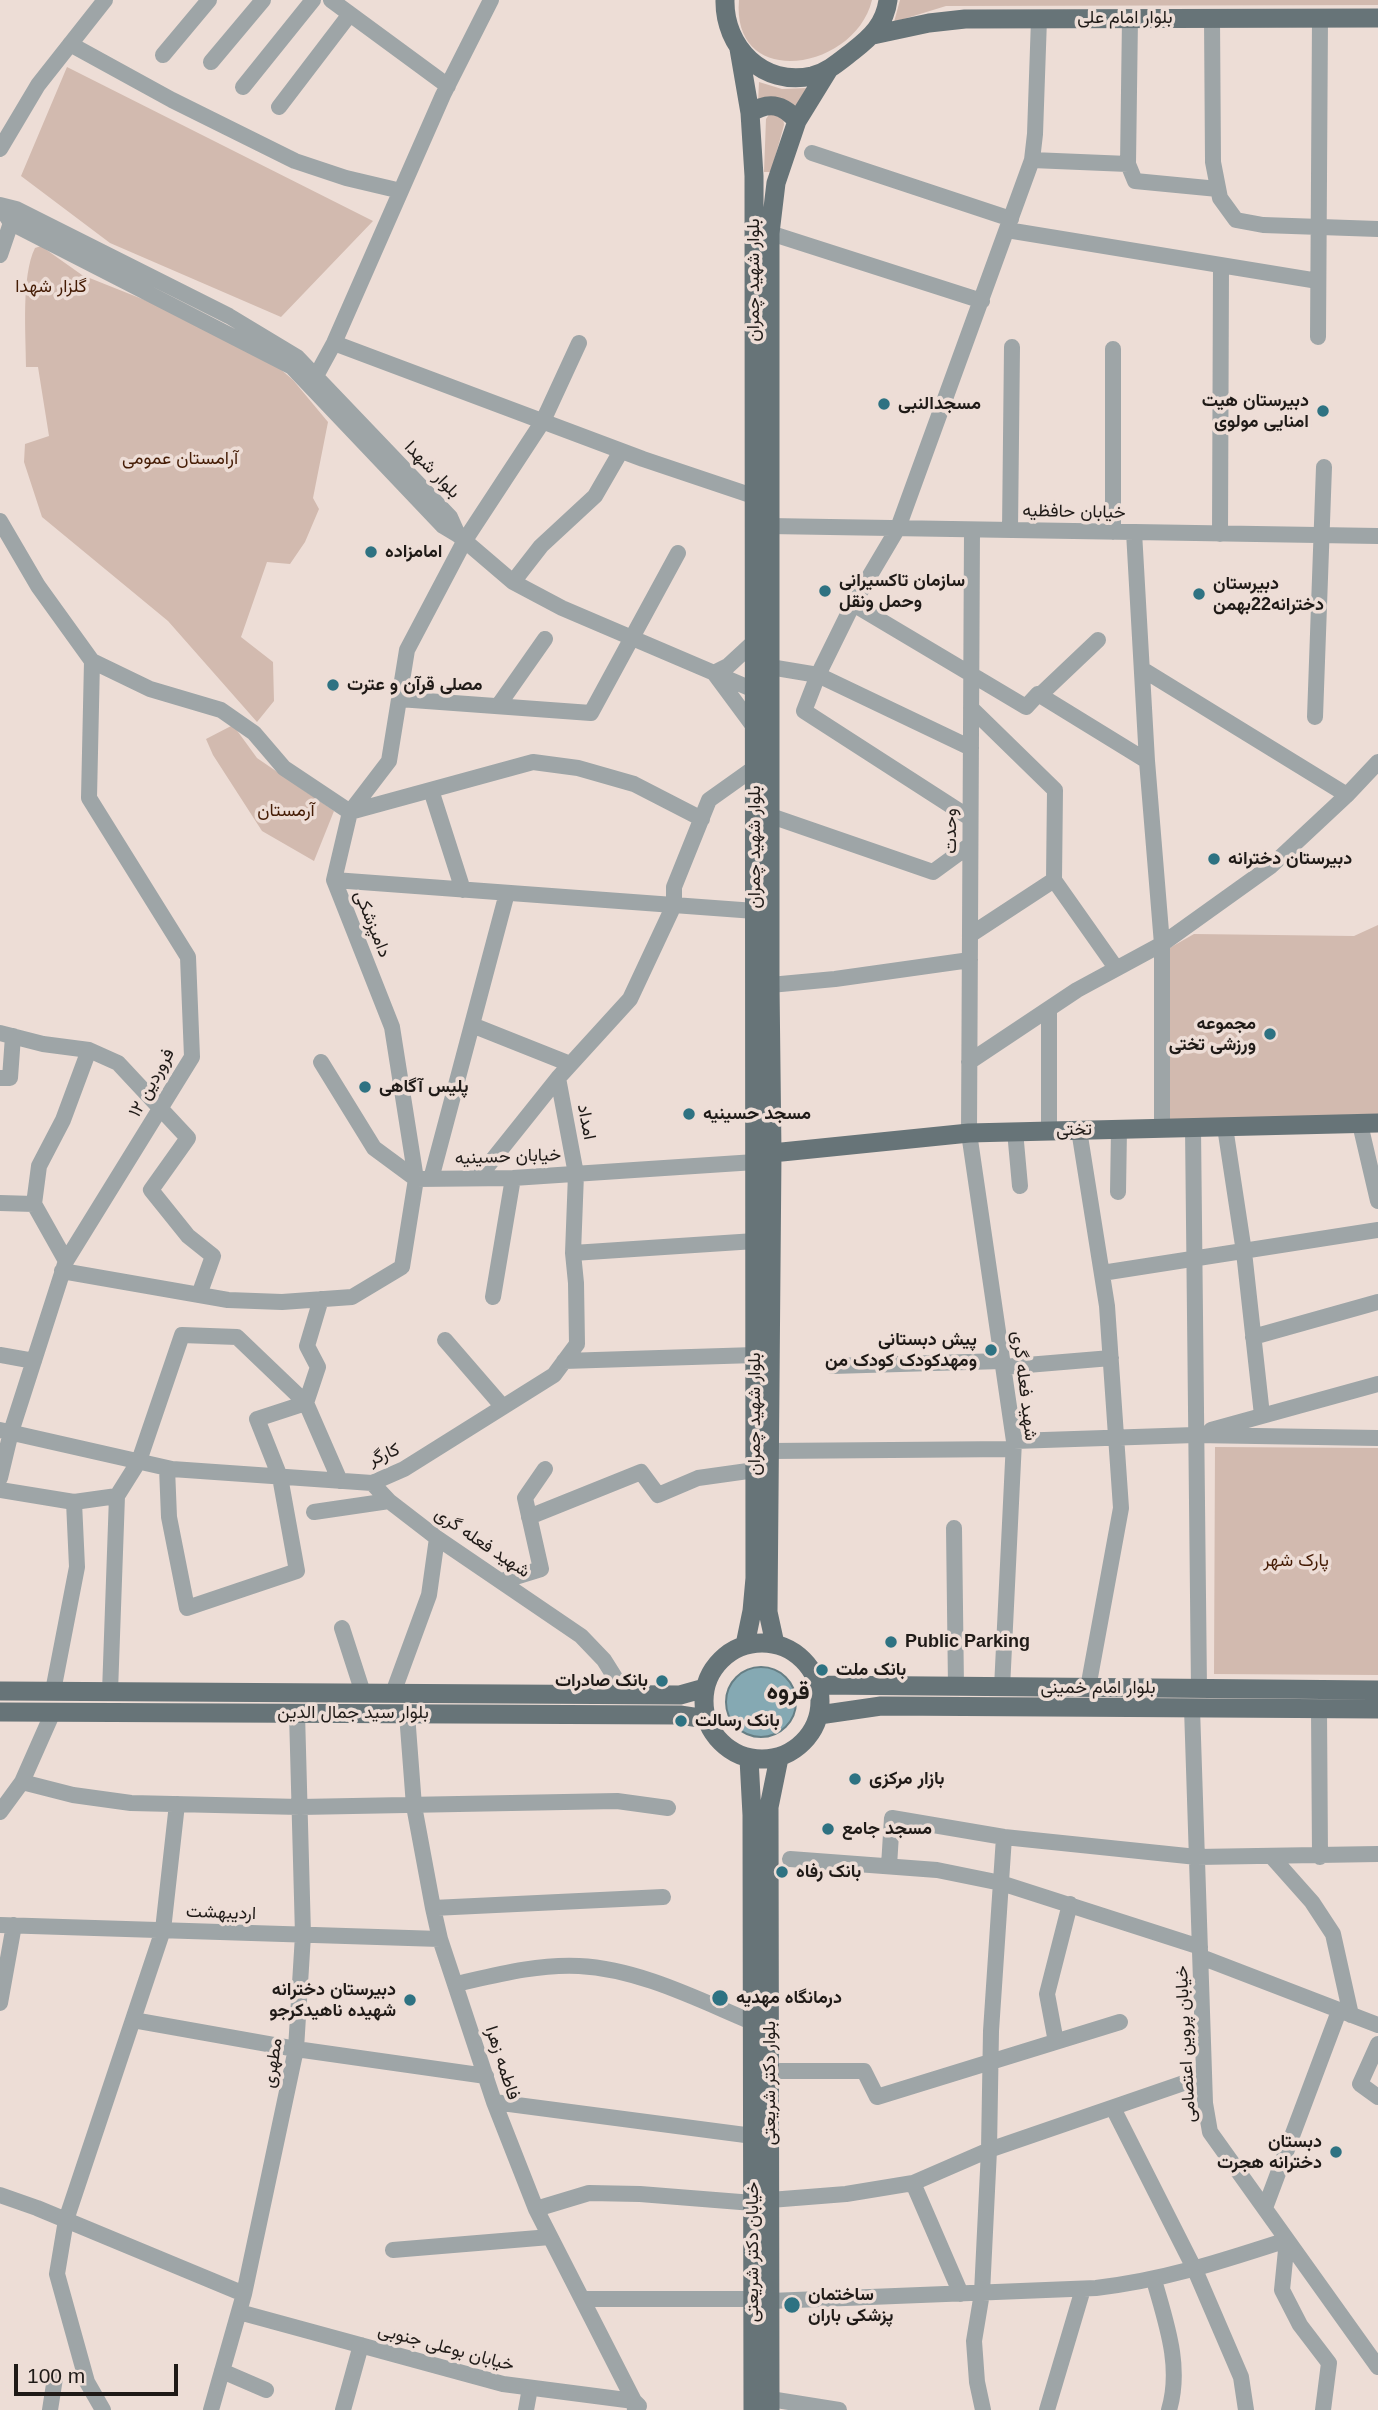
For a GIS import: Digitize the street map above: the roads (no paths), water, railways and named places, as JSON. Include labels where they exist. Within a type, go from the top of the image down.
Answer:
[{"type":"main road","name":"بلوار شهید چمران","points":[[725,0],[725,19],[738,49],[750,113],[754,176],[754,768],[769,985],[763,1158],[755,1241],[755,1578],[745,1645]]},
{"type":"main road","points":[[738,49],[764,71],[780,76],[805,77],[829,69],[873,35],[882,22],[888,0]]},
{"type":"main road","name":"بلوار امام علی","points":[[873,35],[929,23],[965,19],[1378,18]]},
{"type":"main road","name":"بلوار شهید چمران","points":[[775,1644],[768,1612],[770,1451],[763,1158],[763,911],[771,816],[770,233],[776,183],[797,121],[829,69]]},
{"type":"main road","points":[[750,113],[762,106],[775,105],[788,110],[797,121]]},
{"type":"main road","name":"تختی","points":[[763,1158],[969,1133],[1369,1124]]},
{"type":"main road","points":[[760,1642],[775,1644],[797,1655],[813,1673],[818,1685],[819,1715],[804,1742],[792,1751],[769,1760],[749,1759],[734,1753],[712,1732],[703,1703],[705,1688],[715,1666],[733,1650],[760,1642]]},
{"type":"main road","name":"بلوار امام خمینی","points":[[818,1685],[956,1687],[977,1697],[1002,1688],[1378,1690]]},
{"type":"main road","name":"بلوار سید جمال الدین","points":[[0,1691],[680,1696],[705,1688]]},
{"type":"main road","points":[[168,1713],[169,1692]]},
{"type":"main road","name":"بلوار امام خمینی","points":[[819,1715],[977,1697],[1192,1708],[1378,1709]]},
{"type":"main road","name":"بلوار سید جمال الدین","points":[[0,1712],[680,1715],[706,1718]]},
{"type":"main road","name":"بلوار دکتر شریعتی","points":[[770,2404],[762,2300],[762,2202],[771,2071],[769,1807],[779,1758]]},
{"type":"main road","name":"خیابان دکتر شریعتی","points":[[749,1759],[752,1807],[753,2136],[762,2202]]},
{"type":"main road","name":"خیابان دکتر شریعتی","points":[[753,2410],[762,2300]]},
{"type":"street","points":[[0,149],[38,85],[105,0]]},
{"type":"street","points":[[163,55],[209,0]]},
{"type":"street","points":[[211,62],[262,0]]},
{"type":"street","points":[[243,87],[313,0]]},
{"type":"street","points":[[331,0],[448,86]]},
{"type":"street","points":[[316,376],[334,343],[448,86],[491,0]]},
{"type":"street","points":[[279,107],[350,14]]},
{"type":"street","points":[[1130,18],[1128,164],[1135,181],[1218,189]]},
{"type":"street","points":[[1212,18],[1213,162],[1220,198],[1236,220],[1263,225],[1378,229]]},
{"type":"street","points":[[1318,337],[1320,18]]},
{"type":"street","points":[[970,818],[804,711],[818,675],[853,604],[898,528],[1032,160],[1040,19]]},
{"type":"street","points":[[70,44],[172,100],[295,161],[346,178],[401,191]]},
{"type":"street","points":[[812,153],[1009,225],[1318,281]]},
{"type":"street","points":[[1032,160],[1128,164]]},
{"type":"street","points":[[0,255],[7,211]]},
{"type":"street","name":"بلوار شهدا","points":[[7,211],[229,316],[297,356],[450,517],[462,537]]},
{"type":"street","name":"بلوار شهدا","points":[[7,211],[292,367],[443,526],[462,537]]},
{"type":"street","points":[[770,233],[982,301]]},
{"type":"street","points":[[1220,534],[1221,265]]},
{"type":"street","points":[[334,343],[621,451],[754,496]]},
{"type":"street","name":"دامپزشکی","points":[[424,1179],[392,1027],[334,880],[350,812],[389,761],[407,650],[462,537],[543,421],[579,344]]},
{"type":"street","points":[[1010,530],[1012,347]]},
{"type":"street","points":[[1113,349],[1113,532]]},
{"type":"street","points":[[513,582],[541,546],[595,496],[621,451]]},
{"type":"street","points":[[1315,717],[1324,467]]},
{"type":"street","points":[[0,521],[38,586],[92,661],[150,689],[221,710],[254,733],[284,768],[350,812],[533,762],[578,768],[634,784],[702,819]]},
{"type":"street","name":"خیابان حافظیه","points":[[769,526],[1378,536]]},
{"type":"street","name":"وحدت","points":[[969,1133],[972,530]]},
{"type":"street","points":[[1134,532],[1147,761],[1162,944],[1162,1128]]},
{"type":"street","points":[[462,537],[513,582],[562,608],[754,690]]},
{"type":"street","points":[[399,699],[591,713],[678,553]]},
{"type":"street","points":[[853,604],[1026,707],[1098,640]]},
{"type":"street","points":[[498,706],[545,639]]},
{"type":"street","points":[[714,673],[728,666],[754,642]]},
{"type":"street","name":"۱۲ فروردین","points":[[0,1478],[6,1431],[34,1361],[64,1266],[192,1057],[188,957],[89,798],[92,661]]},
{"type":"street","points":[[770,667],[818,675],[971,748]]},
{"type":"street","points":[[1142,670],[1347,795]]},
{"type":"street","points":[[714,673],[754,727]]},
{"type":"street","points":[[1040,695],[1147,761]]},
{"type":"street","points":[[971,708],[1055,790],[1054,880],[1116,968]]},
{"type":"street","points":[[969,1062],[1116,968],[1162,944],[1271,866],[1378,762]]},
{"type":"street","points":[[478,1178],[558,1078],[630,999],[674,905],[674,887],[709,800],[754,768]]},
{"type":"street","points":[[431,790],[463,890]]},
{"type":"street","points":[[771,816],[933,872],[970,845]]},
{"type":"street","points":[[334,880],[763,911]]},
{"type":"street","points":[[970,935],[1054,880]]},
{"type":"street","points":[[89,1050],[63,1120],[39,1166],[34,1204],[64,1266],[228,1300],[282,1302],[352,1297],[402,1267],[424,1179],[472,1025],[507,893]]},
{"type":"street","points":[[769,985],[835,979],[970,960]]},
{"type":"street","points":[[1049,1009],[1049,1131]]},
{"type":"street","points":[[472,1025],[570,1064]]},
{"type":"street","points":[[0,1078],[10,1078],[6,1035],[43,1044],[89,1050],[118,1063],[162,1109],[188,1138],[151,1190],[188,1236],[213,1256],[199,1295]]},
{"type":"street","points":[[321,1062],[374,1148],[424,1179]]},
{"type":"street","name":"امداد","points":[[558,1078],[576,1174]]},
{"type":"street","points":[[1369,1124],[1378,1201]]},
{"type":"street","points":[[1225,1127],[1244,1252],[1262,1415]]},
{"type":"street","points":[[1193,1128],[1199,1689]]},
{"type":"street","points":[[1118,1192],[1119,1129]]},
{"type":"street","points":[[1079,1130],[1107,1306],[1121,1508],[1088,1688]]},
{"type":"street","points":[[1015,1131],[1020,1186]]},
{"type":"street","name":"شهید فعله گری","points":[[969,1133],[1013,1445],[1002,1688]]},
{"type":"street","name":"خیابان حسینیه","points":[[424,1179],[513,1178],[763,1158]]},
{"type":"street","name":"کارگر","points":[[6,1431],[167,1468],[372,1483],[404,1469],[554,1375],[577,1344],[573,1253],[576,1174]]},
{"type":"street","points":[[493,1297],[513,1178]]},
{"type":"street","points":[[0,1203],[34,1204]]},
{"type":"street","points":[[1102,1273],[1378,1230]]},
{"type":"street","points":[[573,1253],[755,1241]]},
{"type":"street","points":[[306,1403],[318,1367],[307,1346],[321,1299]]},
{"type":"street","points":[[1253,1337],[1378,1302]]},
{"type":"street","points":[[110,1692],[117,1496],[139,1461],[182,1335],[237,1337],[306,1403],[340,1481]]},
{"type":"street","points":[[445,1340],[503,1407]]},
{"type":"street","points":[[564,1361],[755,1355]]},
{"type":"street","points":[[0,1356],[34,1361]]},
{"type":"street","points":[[832,1366],[1002,1364],[1111,1358]]},
{"type":"street","points":[[1195,1435],[1378,1384]]},
{"type":"street","points":[[167,1468],[169,1517],[187,1608],[297,1571],[280,1477],[257,1419],[306,1403]]},
{"type":"street","points":[[770,1451],[1013,1445],[1195,1435],[1378,1438]]},
{"type":"street","points":[[502,1581],[541,1569],[525,1498],[545,1469]]},
{"type":"street","points":[[529,1517],[641,1472],[658,1495],[698,1478],[755,1470]]},
{"type":"street","name":"شهید فعله گری","points":[[372,1483],[389,1501],[437,1538],[581,1636],[604,1660],[626,1695]]},
{"type":"street","points":[[0,1490],[74,1502],[117,1496]]},
{"type":"street","points":[[314,1513],[389,1501]]},
{"type":"street","points":[[53,1691],[77,1567],[74,1502]]},
{"type":"street","points":[[954,1528],[956,1687]]},
{"type":"street","points":[[393,1693],[429,1595],[437,1538]]},
{"type":"street","points":[[342,1628],[363,1693]]},
{"type":"street","name":"خیابان پروین اعتصامی","points":[[1192,1708],[1205,2103],[1210,2132],[1378,2367]]},
{"type":"street","points":[[1320,1709],[1320,1857]]},
{"type":"street","points":[[0,1811],[22,1782],[52,1712]]},
{"type":"street","name":"مطهری","points":[[211,2410],[244,2294],[296,2049],[303,1935],[297,1713]]},
{"type":"street","name":"فاطمه زهرا","points":[[407,1714],[414,1806],[433,1908],[440,1939],[494,2102],[550,2237],[637,2407]]},
{"type":"street","points":[[22,1782],[73,1795],[177,1804],[300,1807],[617,1801],[668,1808]]},
{"type":"street","points":[[103,2410],[87,2382],[57,2274],[66,2220],[163,1930],[177,1804]]},
{"type":"street","points":[[889,1867],[892,1818],[1004,1837],[1197,1857],[1378,1854]]},
{"type":"street","points":[[983,2410],[977,2382],[974,2341],[982,2292],[990,2062],[1004,1837]]},
{"type":"street","points":[[1265,2208],[1345,2013],[1333,1934],[1312,1902],[1272,1857]]},
{"type":"street","points":[[790,1859],[937,1871],[1001,1883],[1070,1904],[1200,1952],[1378,2025]]},
{"type":"street","points":[[433,1908],[663,1898]]},
{"type":"street","points":[[1056,2042],[1047,1994],[1070,1904]]},
{"type":"street","points":[[0,2003],[7,1925]]},
{"type":"street","name":"اردیبهشت","points":[[7,1925],[440,1939]]},
{"type":"street","points":[[456,1984],[515,1971],[555,1966],[600,1968],[646,1979],[752,2022]]},
{"type":"street","points":[[133,2020],[296,2049],[486,2076]]},
{"type":"street","points":[[771,2071],[864,2071],[877,2097],[1119,2022]]},
{"type":"street","points":[[1378,2044],[1360,2084],[1378,2097]]},
{"type":"street","points":[[537,2209],[589,2193],[762,2202],[846,2194],[913,2183],[989,2150],[1204,2076]]},
{"type":"street","points":[[494,2102],[753,2136]]},
{"type":"street","points":[[1112,2108],[1195,2270],[1241,2377],[1246,2410]]},
{"type":"street","points":[[913,2183],[961,2294]]},
{"type":"street","points":[[0,2196],[66,2220],[244,2294]]},
{"type":"street","points":[[393,2250],[550,2237]]},
{"type":"street","points":[[583,2300],[762,2300],[1083,2289],[1154,2280],[1195,2270],[1287,2240],[1282,2290],[1300,2325],[1329,2363],[1322,2410]]},
{"type":"street","points":[[1154,2280],[1175,2367],[1174,2393],[1169,2410]]},
{"type":"street","points":[[1047,2410],[1083,2289]]},
{"type":"street","name":"خیابان بوعلی جنوبی","points":[[239,2312],[503,2384],[637,2407]]},
{"type":"street","points":[[343,2410],[360,2345]]},
{"type":"street","points":[[222,2371],[266,2390]]},
{"type":"street","points":[[50,2410],[55,2378]]},
{"type":"street","points":[[526,2410],[530,2388]]},
{"type":"street","points":[[770,2404],[839,2410]]},
{"type":"water","points":[[761,1667],[786,1677],[796,1702],[786,1727],[761,1737],[736,1727],[726,1702],[736,1677]]},
{"type":"place","name":"مسجدالنبی","points":[[884,404]]},
{"type":"place","name":"دبیرستان هیت امنایی مولوی","points":[[1323,411]]},
{"type":"place","name":"امامزاده","points":[[371,552]]},
{"type":"place","name":"سازمان تاکسیرانی وحمل ونقل","points":[[825,591]]},
{"type":"place","name":"دبیرستان دخترانه22بهمن","points":[[1199,594]]},
{"type":"place","name":"مصلی قرآن و عترت","points":[[333,685]]},
{"type":"place","name":"دبیرستان دخترانه","points":[[1214,859]]},
{"type":"place","name":"مجموعه ورزشی تختی","points":[[1270,1034]]},
{"type":"place","name":"پلیس آگاهی","points":[[365,1087]]},
{"type":"place","name":"مسجد حسینیه","points":[[689,1114]]},
{"type":"place","name":"پیش دبستانی ومهدکودک کودک من","points":[[991,1350]]},
{"type":"place","name":"Public Parking","points":[[891,1642]]},
{"type":"place","name":"بانک ملت","points":[[822,1670]]},
{"type":"place","name":"بانک صادرات","points":[[662,1681]]},
{"type":"place","name":"بانک رسالت","points":[[681,1721]]},
{"type":"place","name":"بازار مرکزی","points":[[855,1779]]},
{"type":"place","name":"مسجد جامع","points":[[828,1829]]},
{"type":"place","name":"بانک رفاه","points":[[782,1872]]},
{"type":"place","name":"درمانگاه مهدیه","points":[[720,1998]]},
{"type":"place","name":"دبیرستان دخترانه شهیده ناهیدکرجو","points":[[410,2000]]},
{"type":"place","name":"دبستان دخترانه هجرت","points":[[1336,2152]]},
{"type":"place","name":"ساختمان پزشکی باران","points":[[792,2305]]},
{"type":"district","name":"قروه","points":[[788,1692]]},
{"type":"park label","name":"گلزار شهدا","points":[[51,287]]},
{"type":"park label","name":"آرامستان عمومی","points":[[180,459]]},
{"type":"park label","name":"آرمستان","points":[[286,811]]},
{"type":"park label","name":"پارک شهر","points":[[1296,1561]]}]
